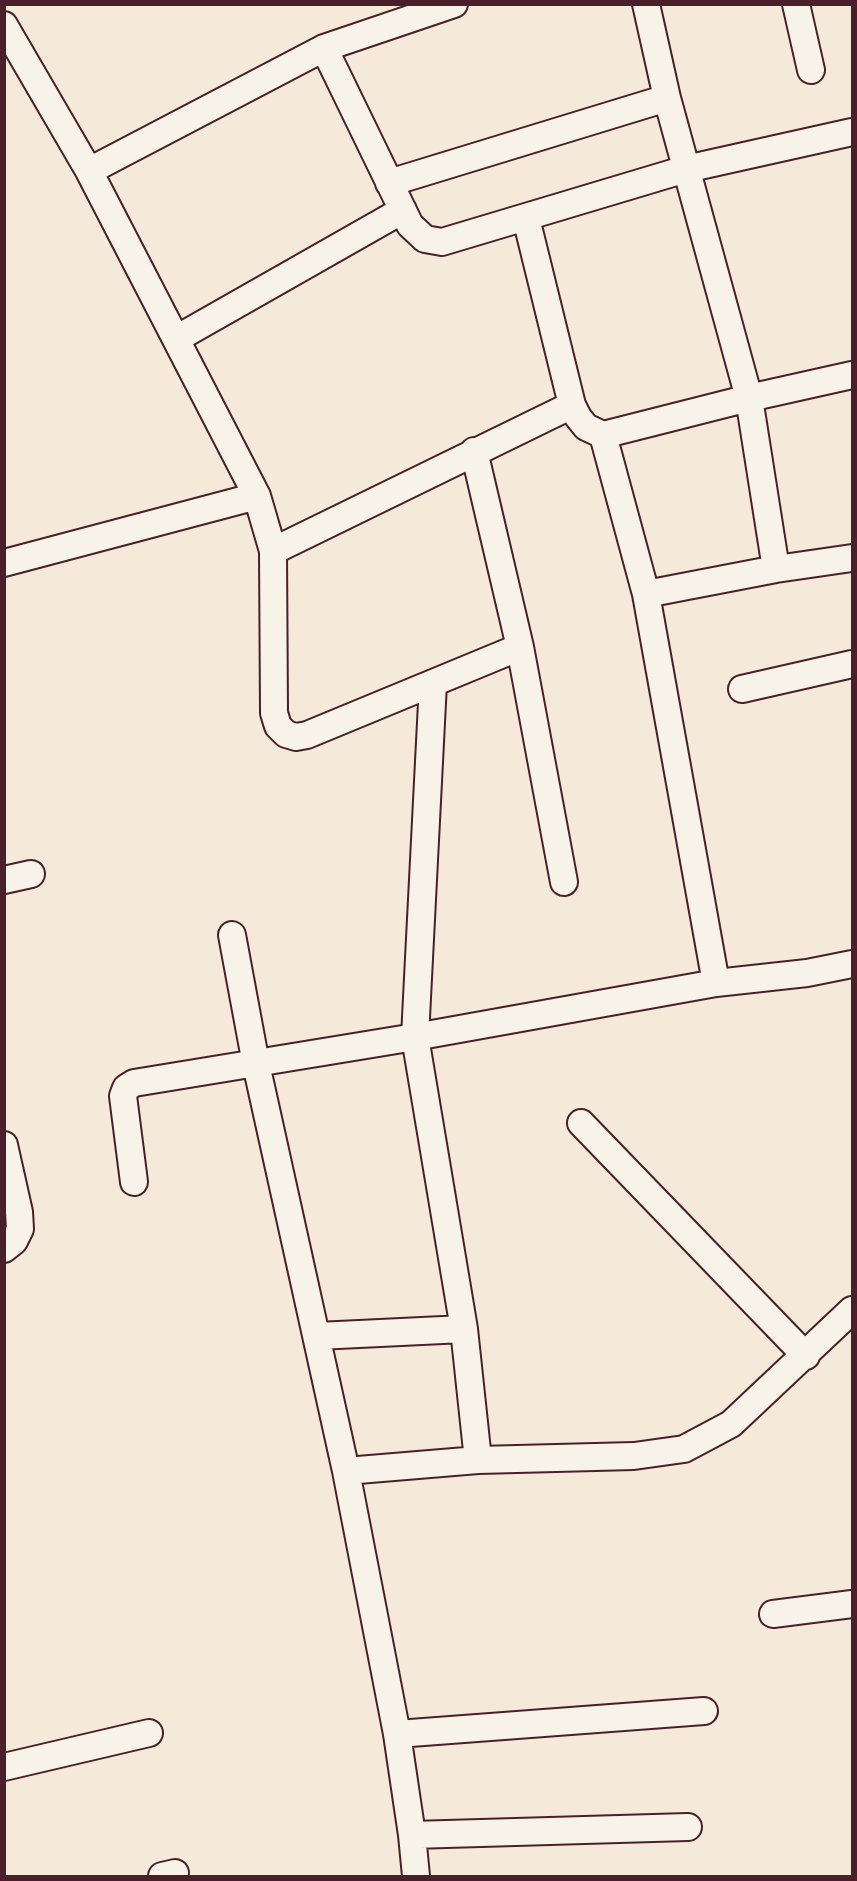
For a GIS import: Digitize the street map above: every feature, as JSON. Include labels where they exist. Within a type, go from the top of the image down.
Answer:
[{"type":"street","points":[[89,171],[324,48],[454,4]]},
{"type":"street","points":[[646,4],[667,98],[748,398],[776,568]]},
{"type":"street","points":[[796,4],[811,70]]},
{"type":"street","points":[[4,25],[89,171],[257,496],[273,551],[274,713],[278,726],[286,734],[296,737],[307,735],[520,647]]},
{"type":"street","points":[[324,48],[410,225],[425,239],[442,242],[686,169],[852,132]]},
{"type":"street","points":[[389,183],[667,98]]},
{"type":"street","points":[[176,339],[403,210]]},
{"type":"street","points":[[526,218],[572,405],[586,427],[603,435],[748,398],[852,375]]},
{"type":"street","points":[[273,551],[572,405]]},
{"type":"street","points":[[603,435],[646,594],[716,983]]},
{"type":"street","points":[[474,451],[520,647],[564,882]]},
{"type":"street","points":[[4,563],[257,496]]},
{"type":"street","points":[[646,594],[776,568],[852,558]]},
{"type":"street","points":[[742,689],[852,664]]},
{"type":"street","points":[[433,683],[415,1037],[465,1329],[478,1460]]},
{"type":"street","points":[[4,880],[31,874]]},
{"type":"street","points":[[232,935],[256,1064],[346,1471],[397,1734],[416,1876]]},
{"type":"street","points":[[134,1182],[123,1096],[126,1088],[135,1083],[415,1037],[716,983],[807,973],[852,964]]},
{"type":"street","points":[[581,1123],[806,1356]]},
{"type":"street","points":[[4,1145],[19,1212],[20,1229],[14,1241],[4,1250]]},
{"type":"street","points":[[346,1471],[478,1460],[634,1456],[684,1449],[731,1424],[806,1356],[852,1310]]},
{"type":"street","points":[[317,1336],[465,1329]]},
{"type":"street","points":[[773,1614],[852,1604]]},
{"type":"street","points":[[397,1734],[704,1711]]},
{"type":"street","points":[[4,1767],[149,1733]]},
{"type":"street","points":[[412,1834],[688,1827]]}]
